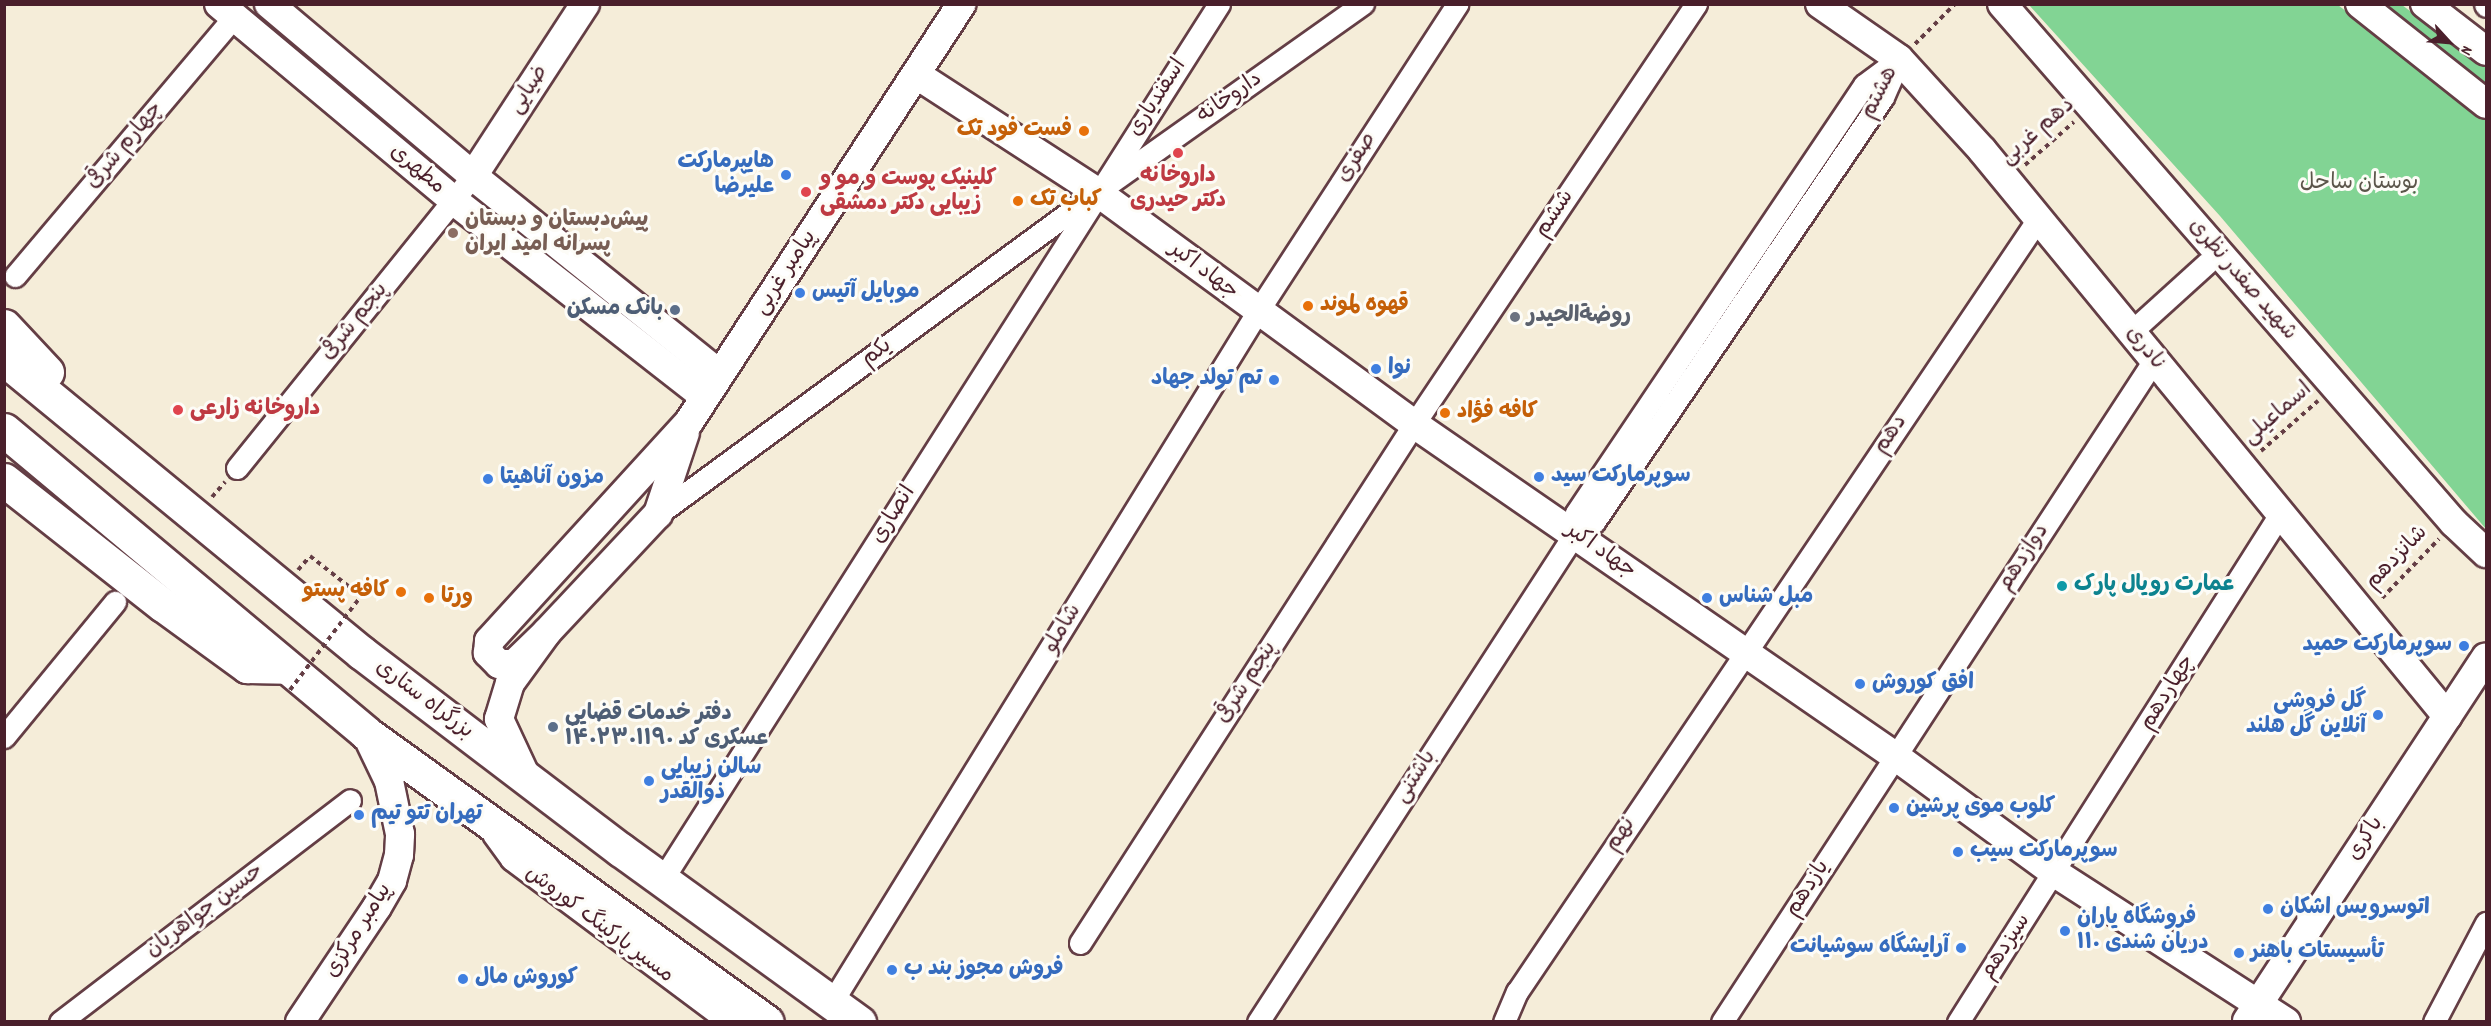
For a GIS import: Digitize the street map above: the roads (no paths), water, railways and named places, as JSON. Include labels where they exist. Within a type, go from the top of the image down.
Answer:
[{"type":"highway","points":[[4,326],[118,451]]},
{"type":"highway","name":"بزرگراه ستاری","points":[[4,359],[362,653],[662,880],[859,1022]]},
{"type":"highway","points":[[4,430],[288,679],[767,1022]]},
{"type":"highway","points":[[4,480],[163,605],[248,666],[288,679]]},
{"type":"street","name":"مطهری","points":[[269,4],[472,176],[712,385]]},
{"type":"street","name":"ضیایی","points":[[472,176],[585,4]]},
{"type":"street","name":"پیامبر غربی","points":[[689,422],[658,514],[514,664],[499,664],[488,653],[489,641],[689,422],[962,4]]},
{"type":"street","name":"اسفندیاری","points":[[1097,192],[1219,4]]},
{"type":"street","name":"داروخانه","points":[[1097,192],[1363,4]]},
{"type":"street","name":"صفری","points":[[1258,312],[1456,4]]},
{"type":"street","name":"ششم","points":[[1414,424],[1696,4]]},
{"type":"street","name":"نادری","points":[[1820,4],[1899,59],[2007,181],[2447,716]]},
{"type":"street","name":"شهید صفدر نظری","points":[[2002,4],[2454,523],[2487,553]]},
{"type":"street","points":[[2360,4],[2487,104]]},
{"type":"street","points":[[2425,4],[2487,51]]},
{"type":"street","name":"مطهری","points":[[233,9],[453,200],[712,385]]},
{"type":"street","name":"چهارم شرقی","points":[[15,276],[233,9]]},
{"type":"street","name":"هشتم","points":[[1575,533],[1594,522],[1883,97],[1899,59]]},
{"type":"street","name":"جهاد اکبر","points":[[917,75],[1097,192],[1414,424],[1895,756],[2251,1014],[2286,1022]]},
{"type":"street","name":"پنجم شرقی","points":[[237,468],[472,176]]},
{"type":"street","name":"یکم","points":[[658,514],[1097,192]]},
{"type":"street","name":"انصاری","points":[[662,880],[692,838],[1097,192]]},
{"type":"street","name":"دهم","points":[[1744,652],[2038,219]]},
{"type":"street","points":[[2131,332],[2206,263]]},
{"type":"street","name":"شاملو","points":[[832,1002],[869,947],[1258,312]]},
{"type":"street","name":"دوازدهم","points":[[1895,756],[2154,360]]},
{"type":"street","name":"پنجم شرقی","points":[[1080,943],[1414,424]]},
{"type":"street","name":"چهاردهم","points":[[2055,873],[2280,514]]},
{"type":"street","name":"باشتنی","points":[[1258,1022],[1575,533]]},
{"type":"street","points":[[4,737],[116,602]]},
{"type":"street","name":"پیامبر غربی","points":[[526,777],[499,719],[501,704],[510,684],[547,632]]},
{"type":"street","name":"نهم","points":[[1504,1022],[1517,992],[1744,652]]},
{"type":"street","name":"باکری","points":[[2251,1014],[2487,657]]},
{"type":"street","name":"پیامبر مرکزی","points":[[300,1022],[377,907],[392,881],[399,855],[400,834],[389,781],[366,733]]},
{"type":"street","name":"یازدهم","points":[[1722,1022],[1895,756]]},
{"type":"street","name":"حسین جواهریان","points":[[60,1022],[350,800]]},
{"type":"street","name":"مسیر پارکینگ کوروش","points":[[481,817],[511,859],[729,1022]]},
{"type":"street","name":"سیزدهم","points":[[1958,1022],[2055,873]]},
{"type":"street","points":[[2434,1022],[2487,923]]},
{"type":"place","name":"فست فود تک","points":[[1084,131]]},
{"type":"place","name":"داروخانه دکتر حیدری","points":[[1178,153]]},
{"type":"place","name":"هایپرمارکت علیرضا","points":[[786,175]]},
{"type":"place","name":"کلینیک پوست و مو و زیبایی دکتر دمشقی","points":[[806,192]]},
{"type":"place","name":"کباب تک","points":[[1018,201]]},
{"type":"place","name":"پیش‌دبستان و دبستان پسرانه امید ایران","points":[[453,233]]},
{"type":"place","name":"موبایل آتیس","points":[[800,293]]},
{"type":"place","name":"قهوه لموند","points":[[1308,306]]},
{"type":"place","name":"بانک مسکن","points":[[675,310]]},
{"type":"place","name":"روضةالحیدر","points":[[1515,317]]},
{"type":"place","name":"نوا","points":[[1376,369]]},
{"type":"place","name":"تم تولد جهاد","points":[[1274,380]]},
{"type":"place","name":"داروخانه زارعی","points":[[178,410]]},
{"type":"place","name":"کافه فؤاد","points":[[1445,413]]},
{"type":"place","name":"سوپرمارکت سید","points":[[1539,477]]},
{"type":"place","name":"مزون آناهیتا","points":[[488,479]]},
{"type":"place","name":"عمارت رویال پارک","points":[[2062,586]]},
{"type":"place","name":"کافه پستو","points":[[401,592]]},
{"type":"place","name":"ورتا","points":[[429,598]]},
{"type":"place","name":"مبل شناس","points":[[1707,598]]},
{"type":"place","name":"سوپرمارکت حمید","points":[[2464,646]]},
{"type":"place","name":"افق کوروش","points":[[1860,684]]},
{"type":"place","name":"گل فروشی آنلاین گل هلند","points":[[2378,715]]},
{"type":"place","name":"دفتر خدمات قضایی عسکری کد ۱۴۰۲۳۰۱۱۹۰","points":[[553,727]]},
{"type":"place","name":"سالن زیبایی ذوالقدر","points":[[649,781]]},
{"type":"place","name":"کلوب موی پرشین","points":[[1894,808]]},
{"type":"place","name":"تهران تتو تیم","points":[[359,815]]},
{"type":"place","name":"سوپرمارکت سیب","points":[[1958,852]]},
{"type":"place","name":"اتوسرویس اشکان","points":[[2268,909]]},
{"type":"place","name":"فروشگاه یاران دریان شندی ۱۱۰","points":[[2065,931]]},
{"type":"place","name":"آرایشگاه سوشیانت","points":[[1961,948]]},
{"type":"place","name":"تأسیستات باهنر","points":[[2239,953]]},
{"type":"place","name":"فروش مجوز بند ب","points":[[892,970]]},
{"type":"place","name":"کوروش مال","points":[[463,979]]},
{"type":"park label","name":"بوستان ساحل","points":[[2359,184]]}]
